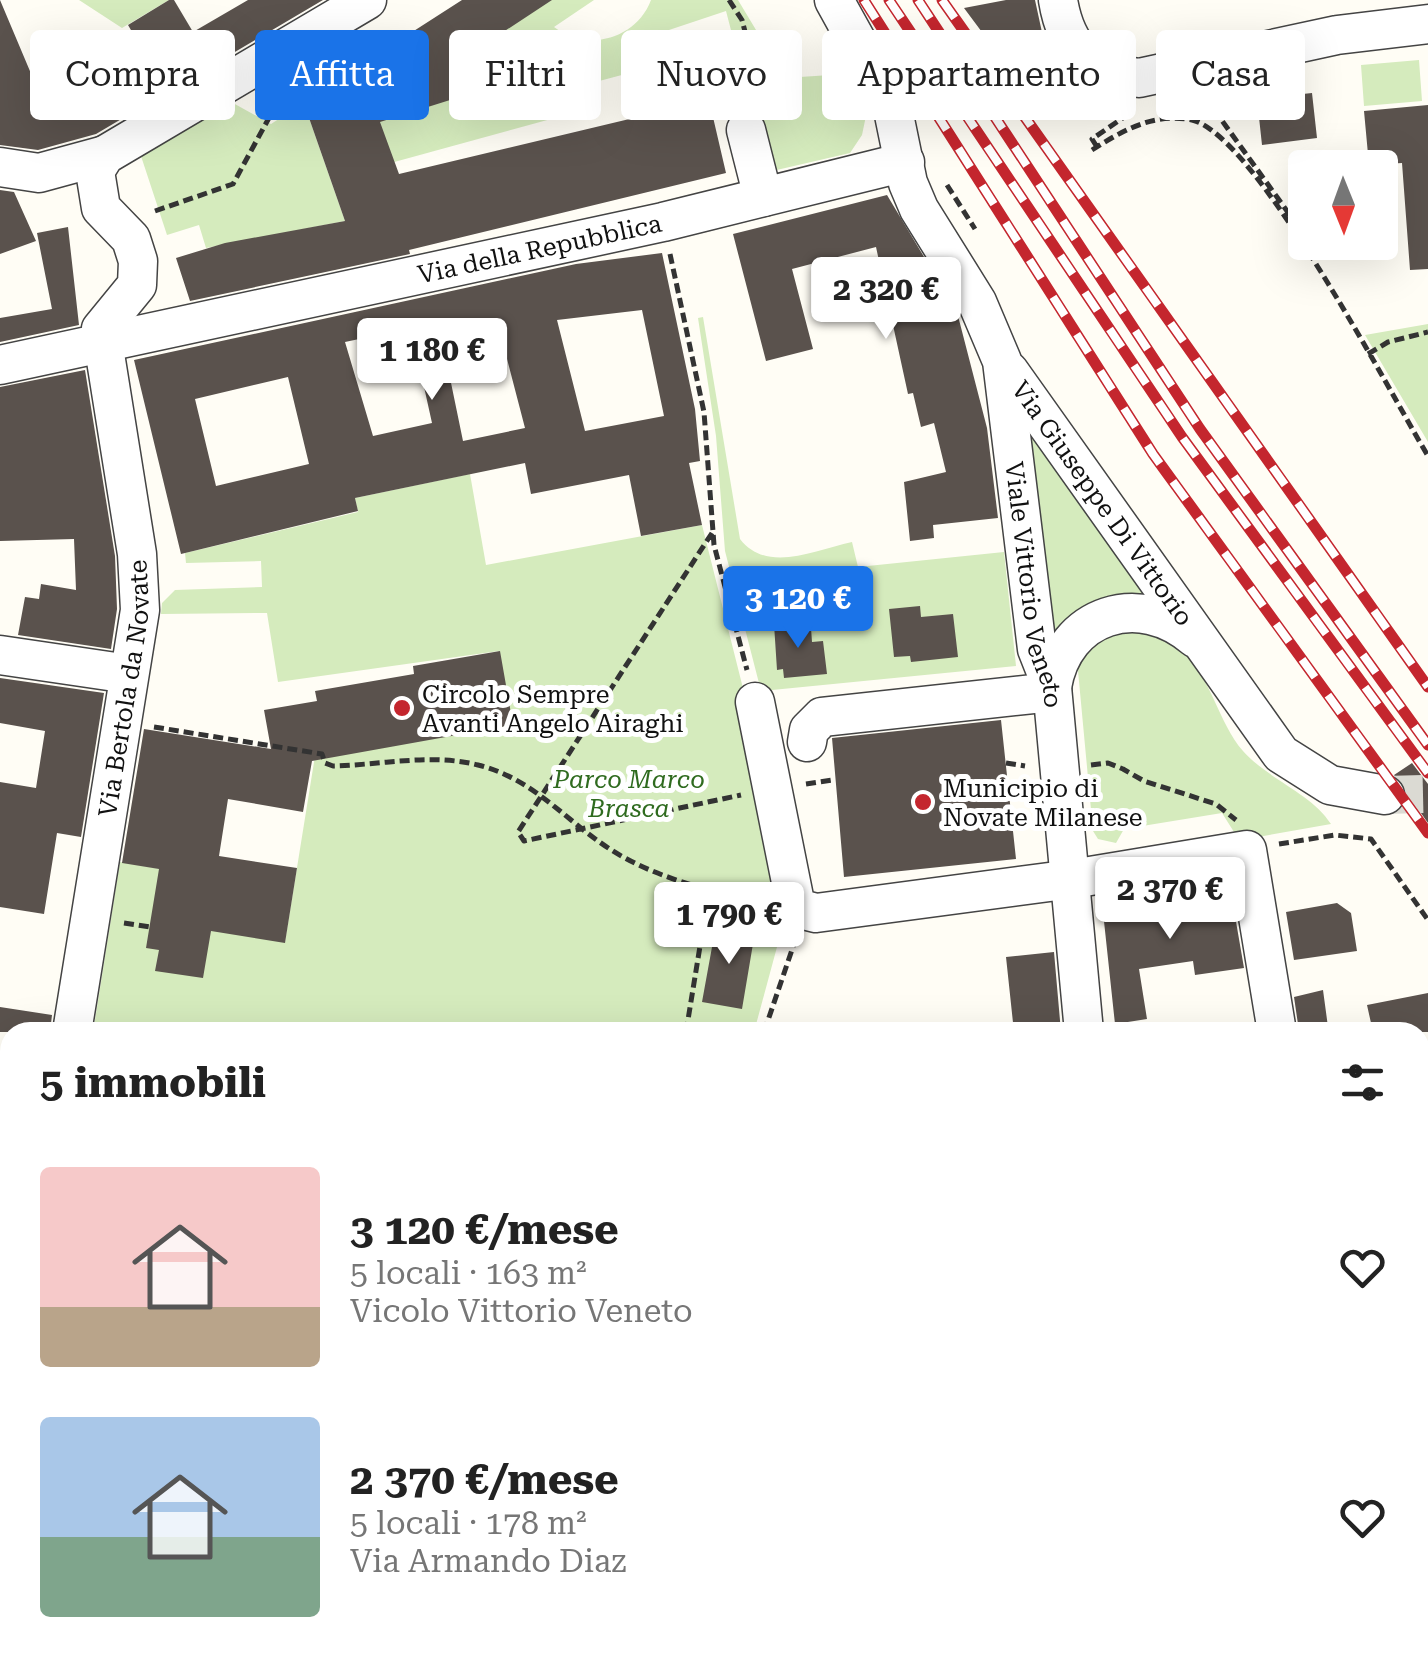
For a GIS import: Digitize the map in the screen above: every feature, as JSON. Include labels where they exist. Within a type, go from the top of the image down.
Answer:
[{"type":"street","points":[[0,168],[39,173],[105,155],[367,0]]},
{"type":"street","name":"Viale Vittorio Veneto","points":[[834,0],[892,105],[904,162],[920,209],[977,302],[1002,361],[1037,649],[1052,690],[1083,1022]]},
{"type":"street","points":[[1058,0],[1066,33],[1081,57],[1107,72],[1157,77],[1337,35],[1428,24]]},
{"type":"street","points":[[755,120],[763,197]]},
{"type":"street","points":[[102,343],[102,329],[137,286],[138,261],[131,239],[101,208],[95,190],[95,170],[105,155]]},
{"type":"street","name":"Via della Repubblica","points":[[0,365],[663,222],[904,162]]},
{"type":"street","name":"Via Bertola da Novate","points":[[74,1022],[141,584],[102,343]]},
{"type":"street","name":"Via Giuseppe Di Vittorio","points":[[1002,361],[1281,754],[1330,785],[1385,795]]},
{"type":"street","name":"Via Giuseppe Di Vittorio","points":[[1052,690],[1062,649],[1085,628],[1114,616],[1164,619],[1204,646]]},
{"type":"street","points":[[0,655],[129,674]]},
{"type":"street","points":[[807,742],[809,730],[822,718],[1052,690]]},
{"type":"street","points":[[755,702],[794,902],[800,909],[816,913],[1072,879],[1247,850],[1275,1022]]},
{"type":"path","points":[[729,0],[742,20],[743,30]]},
{"type":"path","points":[[155,211],[233,184],[268,120]]},
{"type":"path","points":[[1119,120],[1092,138],[1094,148],[1138,122],[1194,120],[1241,154],[1288,218]]},
{"type":"path","points":[[1222,120],[1288,216]]},
{"type":"path","points":[[940,174],[976,229]]},
{"type":"path","points":[[663,222],[704,412],[713,530],[755,702]]},
{"type":"path","points":[[1316,260],[1428,456]]},
{"type":"path","points":[[1368,354],[1388,342],[1428,332]]},
{"type":"path","points":[[713,530],[518,832],[524,841],[774,787]]},
{"type":"path","points":[[142,725],[324,754],[325,763],[333,766],[442,760],[475,764],[509,774],[543,794],[622,856],[663,876],[762,906],[800,909],[796,938],[767,1022]]},
{"type":"path","points":[[1082,766],[1108,763],[1228,810],[1244,834],[1247,850],[1334,835],[1376,842],[1428,920]]},
{"type":"path","points":[[111,921],[150,927]]},
{"type":"path","points":[[688,1022],[702,934]]},
{"type":"green space","points":[[79,0],[169,0],[122,28]]},
{"type":"green space","points":[[535,0],[594,0],[554,27],[559,30],[497,30]]},
{"type":"green space","points":[[651,0],[738,0],[756,30],[731,30],[726,11],[669,30],[626,30],[644,14]]},
{"type":"green space","points":[[621,33],[621,75],[601,81],[601,39]]},
{"type":"green space","points":[[1419,60],[1422,101],[1364,106],[1361,65]]},
{"type":"green space","points":[[449,66],[449,120],[547,120],[387,164],[376,120],[429,120],[429,73]]},
{"type":"green space","points":[[822,76],[822,120],[865,120],[862,135],[850,153],[768,172],[754,120],[802,120],[802,77]]},
{"type":"green space","points":[[235,104],[255,115],[255,120],[271,124],[277,120],[310,120],[345,221],[206,248],[199,225],[167,235],[140,153],[201,120],[235,120]]},
{"type":"green space","points":[[703,317],[740,539],[751,550],[778,557],[852,542],[858,567],[1004,552],[1016,666],[761,691],[725,551],[716,436],[698,318]]},
{"type":"green space","points":[[1428,324],[1428,442],[1365,335]]},
{"type":"green space","points":[[1019,403],[1159,602],[1072,617],[1050,636]]},
{"type":"green space","name":"Parco Marco Brasca","points":[[470,474],[486,565],[702,525],[760,756],[787,910],[757,1022],[95,1022],[120,862],[258,885],[285,942],[315,756],[499,651],[278,682],[267,613],[161,614],[162,603],[175,590],[262,587],[261,561],[186,563],[185,553],[358,512],[355,498]]},
{"type":"green space","points":[[1126,631],[1156,637],[1183,652],[1201,674],[1243,751],[1323,813],[1331,824],[1258,837],[1234,832],[1222,813],[1124,829],[1116,843],[1098,839],[1093,831],[1077,660],[1105,635]]},
{"type":"building","points":[[0,0],[30,71],[30,120],[120,120],[96,134],[38,150],[0,145]]},
{"type":"building","points":[[174,0],[192,30],[131,30],[128,25]]},
{"type":"building","points":[[248,0],[323,0],[272,30],[255,30],[255,40],[235,52],[235,30],[196,30]]},
{"type":"building","points":[[462,0],[552,0],[506,30],[449,30],[449,100],[429,107],[429,30],[415,30]]},
{"type":"building","points":[[1006,0],[1035,0],[1041,30],[980,30],[964,8]]},
{"type":"building","points":[[1312,93],[1317,138],[1262,145],[1259,120],[1305,120],[1305,94]]},
{"type":"building","points":[[1428,105],[1428,269],[1410,270],[1402,163],[1398,163],[1398,150],[1368,150],[1364,111]]},
{"type":"building","points":[[310,120],[386,120],[380,122],[399,174],[625,120],[714,120],[726,173],[409,250],[410,254],[190,301],[176,258],[225,243],[345,221]]},
{"type":"building","points":[[0,190],[14,192],[36,241],[0,254]]},
{"type":"building","points":[[887,195],[957,312],[987,428],[998,518],[933,525],[934,538],[910,541],[904,482],[946,472],[934,423],[921,427],[913,393],[908,394],[876,247],[792,269],[813,349],[766,361],[733,234]]},
{"type":"building","points":[[68,227],[79,325],[0,342],[0,318],[52,309],[37,233]]},
{"type":"building","points":[[662,253],[695,409],[700,461],[689,463],[702,525],[641,536],[629,475],[531,494],[525,463],[355,498],[358,511],[181,554],[134,360],[576,264]],"holes":[[[642,310],[664,416],[585,431],[557,320]],[[411,328],[432,423],[373,436],[345,342]],[[500,332],[525,428],[463,441],[443,344]],[[288,377],[309,464],[216,486],[195,399]]]},
{"type":"building","points":[[85,370],[115,556],[117,609],[111,649],[18,635],[25,597],[39,599],[41,584],[76,590],[74,539],[0,541],[0,387]]},
{"type":"building","points":[[920,606],[921,617],[953,614],[958,657],[911,662],[910,656],[894,657],[889,609]]},
{"type":"building","points":[[802,621],[803,628],[811,628],[812,642],[823,641],[827,674],[784,678],[783,669],[777,670],[774,624]]},
{"type":"building","points":[[500,651],[513,725],[312,761],[303,812],[228,799],[219,856],[297,868],[285,943],[211,931],[203,978],[155,971],[159,950],[146,948],[159,869],[122,863],[144,729],[271,749],[264,710],[317,701],[315,691],[414,674],[413,666]]},
{"type":"building","points":[[0,678],[104,693],[81,837],[57,833],[44,914],[0,907],[0,782],[36,788],[45,731],[0,723]]},
{"type":"building","name":"Municipio di Novate Milanese","points":[[1001,720],[1016,859],[844,877],[832,738]]},
{"type":"building","points":[[1412,763],[1428,784],[1428,823],[1394,775]]},
{"type":"building","points":[[1229,881],[1244,968],[1195,975],[1193,961],[1139,969],[1147,1019],[1115,1022],[1103,912],[1185,899],[1184,888]]},
{"type":"building","points":[[1337,903],[1351,913],[1357,951],[1294,960],[1286,912]]},
{"type":"building","points":[[716,925],[755,932],[742,1009],[702,1002]]},
{"type":"building","points":[[1054,952],[1060,1022],[1013,1022],[1006,957]]},
{"type":"building","points":[[1323,990],[1327,1022],[1298,1022],[1294,997]]},
{"type":"building","points":[[1428,993],[1428,1022],[1371,1022],[1367,1005]]},
{"type":"building","points":[[0,1007],[52,1015],[51,1022],[0,1022]]},
{"type":"tunnel","points":[[1385,795],[1428,794]]},
{"type":"railway","points":[[864,0],[1153,454],[1428,833]]},
{"type":"railway","points":[[889,0],[1182,437],[1428,773]]},
{"type":"railway","points":[[918,0],[1200,429],[1428,745]]},
{"type":"railway","points":[[942,0],[1428,687]]},
{"type":"place","name":"Circolo Sempre Avanti Angelo Airaghi","points":[[402,708]]},
{"type":"place","name":"Municipio di Novate Milanese","points":[[923,802]]}]
